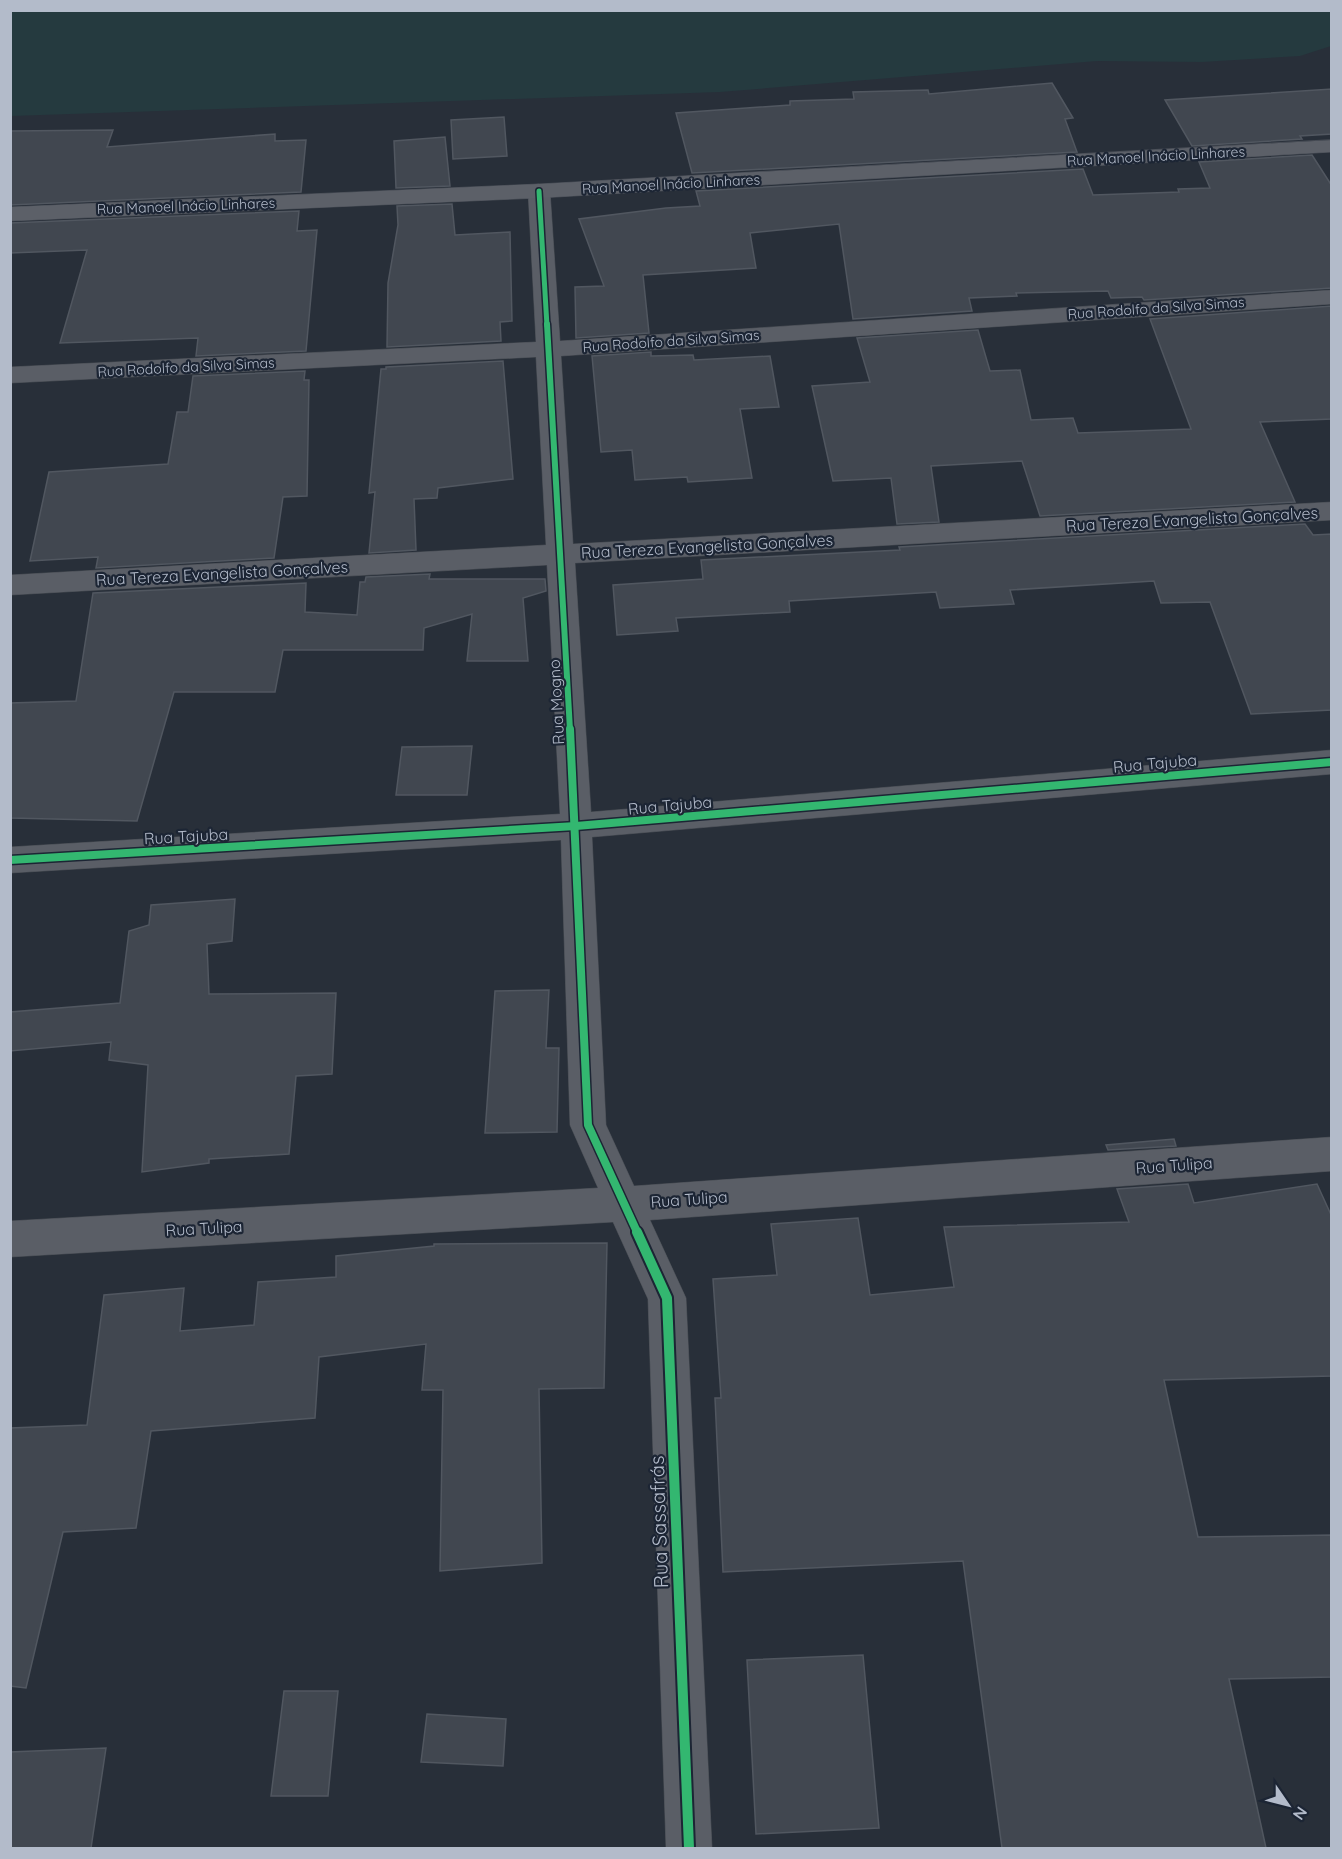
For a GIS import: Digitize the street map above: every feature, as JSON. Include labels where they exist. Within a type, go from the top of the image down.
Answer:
[{"type":"main road","name":"Rua Manoel Inácio Linhares","points":[[10,214],[539,191],[1332,146]]},
{"type":"street","name":"Rua Mogno","points":[[539,191],[576,826],[588,1125],[624,1203]]},
{"type":"street","name":"Rua Rodolfo da Silva Simas","points":[[10,375],[548,349],[1332,297]]},
{"type":"street","name":"Rua Tereza Evangelista Gonçalves","points":[[10,585],[1332,511]]},
{"type":"street","name":"Rua Tajuba","points":[[10,860],[576,826],[1332,762]]},
{"type":"street","name":"Rua Tulipa","points":[[10,1239],[624,1203],[1332,1154]]},
{"type":"street","name":"Rua Sassafrás","points":[[624,1203],[667,1298],[688,1848]]},
{"type":"green space","points":[[1331,10],[1331,46],[1300,56],[1202,62],[1097,61],[720,92],[11,116],[11,11]]},
{"type":"building","points":[[1052,83],[1073,118],[1065,119],[1077,152],[692,173],[676,113],[790,105],[790,101],[854,99],[853,92],[928,90],[929,94]]},
{"type":"building","points":[[1332,89],[1332,134],[1300,136],[1302,139],[1192,146],[1165,100]]},
{"type":"building","points":[[504,117],[507,156],[453,159],[451,120]]},
{"type":"building","points":[[113,130],[107,147],[275,134],[275,141],[306,140],[301,192],[10,205],[10,131]]},
{"type":"building","points":[[445,137],[450,186],[396,188],[394,141]]},
{"type":"building","points":[[1312,155],[1332,186],[1332,288],[1144,300],[1142,297],[1111,298],[1108,291],[1016,293],[1017,296],[969,298],[972,311],[853,319],[839,224],[750,233],[756,268],[643,275],[649,333],[576,338],[575,287],[604,286],[579,219],[700,206],[696,191],[1083,169],[1093,195],[1179,192],[1178,189],[1210,188],[1199,162]]},
{"type":"building","points":[[452,204],[455,235],[510,232],[512,321],[500,322],[501,341],[387,347],[388,283],[398,225],[397,206]]},
{"type":"building","points":[[299,211],[297,231],[317,230],[306,351],[196,356],[198,338],[60,343],[87,250],[10,253],[10,223]]},
{"type":"building","points":[[1332,306],[1332,419],[1260,422],[1295,502],[1040,516],[1022,461],[931,466],[939,522],[897,524],[891,478],[833,481],[812,386],[870,382],[857,338],[978,330],[990,371],[1020,370],[1031,420],[1073,418],[1078,433],[1191,429],[1150,319]]},
{"type":"building","points":[[651,352],[651,356],[693,355],[694,360],[770,356],[779,407],[740,409],[752,478],[688,482],[687,477],[635,480],[632,450],[601,452],[592,356]]},
{"type":"building","points":[[503,361],[513,479],[438,488],[437,498],[414,499],[416,550],[369,553],[375,492],[369,493],[381,369]]},
{"type":"building","points":[[305,371],[304,380],[309,380],[307,496],[283,497],[274,558],[96,568],[98,557],[30,561],[49,472],[168,464],[177,412],[188,412],[193,376]]},
{"type":"building","points":[[1305,524],[1313,535],[1332,534],[1332,710],[1251,714],[1210,602],[1161,603],[1154,581],[1010,590],[1014,604],[940,608],[936,592],[789,601],[790,612],[676,618],[678,631],[617,635],[613,585],[703,579],[701,560],[900,550],[899,547]]},
{"type":"building","points":[[430,574],[429,579],[545,579],[546,591],[523,598],[528,661],[467,661],[472,614],[424,628],[423,650],[283,650],[275,692],[174,692],[137,821],[10,818],[10,703],[76,701],[93,593],[306,583],[305,612],[357,615],[360,582],[365,582],[366,577]]},
{"type":"building","points":[[472,746],[467,795],[396,795],[402,747]]},
{"type":"building","points":[[235,899],[232,941],[207,944],[209,994],[336,993],[332,1074],[296,1076],[289,1154],[209,1159],[209,1163],[142,1172],[148,1065],[109,1060],[111,1042],[10,1051],[10,1012],[120,1003],[129,931],[149,925],[151,905]]},
{"type":"building","points":[[549,990],[546,1048],[559,1048],[557,1132],[485,1133],[495,991]]},
{"type":"building","points":[[1174,1139],[1176,1146],[1108,1150],[1106,1145]]},
{"type":"building","points":[[1188,1184],[1194,1203],[1317,1184],[1332,1217],[1332,1376],[1164,1380],[1198,1537],[1332,1535],[1332,1677],[1229,1679],[1266,1848],[1002,1848],[963,1561],[723,1572],[715,1398],[721,1398],[713,1279],[777,1275],[771,1224],[858,1218],[870,1295],[954,1287],[944,1227],[1129,1222],[1117,1189]]},
{"type":"building","points":[[607,1243],[604,1388],[539,1389],[542,1563],[440,1571],[443,1390],[422,1390],[426,1344],[319,1357],[315,1418],[151,1431],[136,1528],[63,1532],[26,1688],[10,1686],[10,1428],[87,1425],[104,1295],[184,1288],[180,1331],[254,1325],[258,1282],[336,1277],[336,1256],[434,1246],[434,1244]]},
{"type":"building","points":[[863,1655],[879,1828],[756,1834],[747,1660]]},
{"type":"building","points":[[284,1691],[338,1691],[328,1796],[271,1796]]},
{"type":"building","points":[[427,1714],[506,1719],[503,1766],[421,1762]]},
{"type":"building","points":[[106,1748],[91,1848],[10,1848],[10,1752]]},
{"type":"cycle path","points":[[539,191],[576,826],[588,1125],[667,1298],[689,1848]]},
{"type":"cycle path","points":[[10,860],[576,826],[1332,762]]}]
